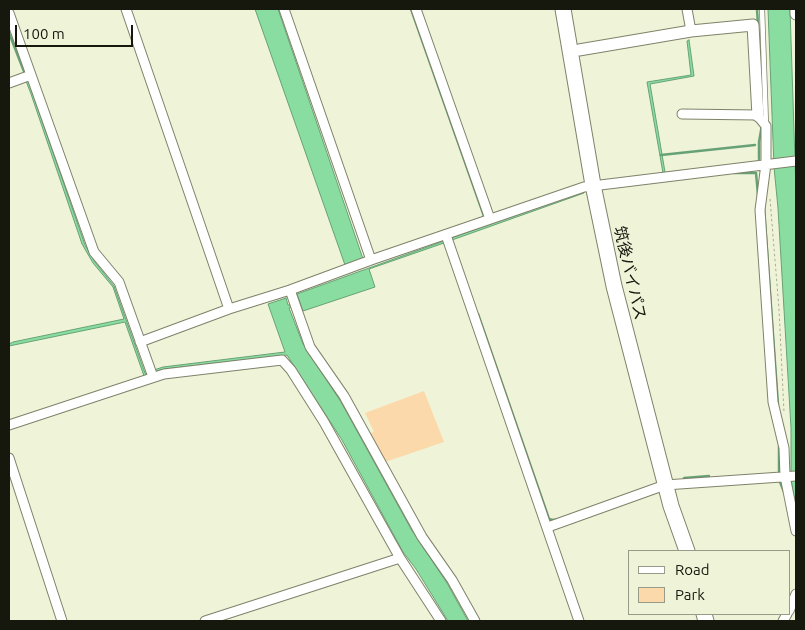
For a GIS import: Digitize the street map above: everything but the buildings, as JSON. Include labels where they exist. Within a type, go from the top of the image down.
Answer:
[{"type":"highway","name":"筑後バイパス","points":[[563,9],[598,185],[685,545]]},
{"type":"highway","name":"筑後バイパス","points":[[572,9],[598,185]]},
{"type":"street","points":[[126,9],[230,309]]},
{"type":"street","points":[[284,9],[369,261]]},
{"type":"street","points":[[416,9],[490,219]]},
{"type":"street","points":[[687,9],[691,31]]},
{"type":"street","points":[[796,9],[796,14]]},
{"type":"street","points":[[9,13],[94,252],[119,282],[153,377]]},
{"type":"street","points":[[579,50],[691,31],[758,25],[762,121],[769,164],[760,210],[773,402],[790,476],[796,531]]},
{"type":"street","points":[[9,83],[31,75]]},
{"type":"street","points":[[682,114],[757,115],[762,121]]},
{"type":"street","points":[[140,342],[584,187],[796,161]]},
{"type":"street","points":[[446,235],[579,621]]},
{"type":"street","points":[[290,290],[310,347],[344,396],[422,537],[452,580],[475,621]]},
{"type":"street","points":[[9,425],[164,374],[282,360],[291,370],[324,422],[400,558],[441,621]]},
{"type":"street","points":[[9,458],[62,621]]},
{"type":"street","points":[[548,527],[669,484],[790,476]]},
{"type":"street","points":[[205,621],[400,558]]},
{"type":"street","points":[[790,608],[796,594]]},
{"type":"lane","points":[[758,25],[762,9]]},
{"type":"path","points":[[770,200],[779,309],[784,414]]},
{"type":"green space","points":[[424,391],[444,442],[385,462],[368,434],[374,432],[365,413]]},
{"type":"shaded area","points":[[255,9],[278,9],[363,259],[345,265]]},
{"type":"shaded area","points":[[768,9],[790,9],[796,191],[796,511],[791,479],[791,428],[774,167]]},
{"type":"shaded area","points":[[689,40],[694,76],[650,84],[665,172],[663,173],[647,82],[691,75],[687,41]]},
{"type":"shaded area","points":[[28,80],[85,245],[95,262],[114,286],[145,373],[148,375],[144,376],[125,322],[9,346],[13,342],[124,319],[113,287],[93,263],[82,244],[26,81]]},
{"type":"shaded area","points":[[583,191],[584,193],[452,240],[451,238]]},
{"type":"shaded area","points":[[444,241],[444,243],[369,269],[375,287],[303,311],[297,294]]},
{"type":"shaded area","points":[[286,298],[288,305],[291,307],[289,308],[303,344],[341,402],[411,529],[447,583],[468,621],[448,621],[416,569],[403,552],[342,440],[287,355],[165,369],[155,372],[154,370],[163,367],[285,352],[268,304]]},
{"type":"waterway","points":[[411,9],[485,219]]},
{"type":"waterway","points":[[757,9],[758,25]]},
{"type":"waterway","points":[[9,33],[25,74]]},
{"type":"waterway","points":[[759,159],[762,125]]},
{"type":"waterway","points":[[661,155],[755,145]]},
{"type":"waterway","points":[[734,173],[756,173],[758,195]]},
{"type":"waterway","points":[[764,208],[778,405]]},
{"type":"waterway","points":[[478,314],[549,519],[559,519]]},
{"type":"waterway","points":[[779,446],[779,471]]},
{"type":"waterway","points":[[684,478],[709,476]]},
{"type":"waterway","points":[[780,482],[784,492]]}]
